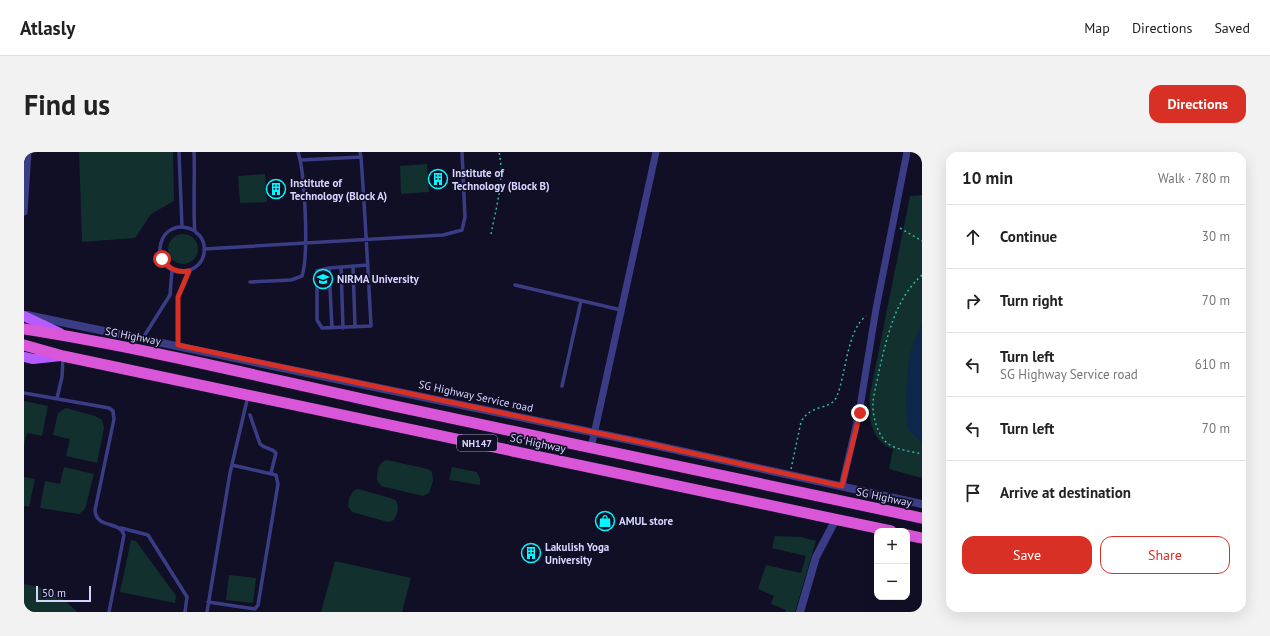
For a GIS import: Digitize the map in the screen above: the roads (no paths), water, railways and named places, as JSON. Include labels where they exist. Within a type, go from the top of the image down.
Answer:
[{"type":"highway","name":"NH147","points":[[24,329],[65,336]]},
{"type":"highway","name":"SG Highway","points":[[65,336],[922,518]]},
{"type":"highway","name":"NH147","points":[[24,345],[63,356]]},
{"type":"highway","name":"SG Highway","points":[[63,356],[877,528]]},
{"type":"highway","points":[[910,536],[922,538]]},
{"type":"main road","points":[[24,315],[65,336]]},
{"type":"main road","points":[[24,357],[33,359],[63,356]]},
{"type":"street","points":[[24,212],[28,152]]},
{"type":"street","points":[[591,448],[656,152]]},
{"type":"street","points":[[842,486],[860,413],[876,309],[907,152]]},
{"type":"street","name":"SG Highway Service road","points":[[24,315],[178,345],[790,474],[922,504]]},
{"type":"street","points":[[800,612],[816,557],[836,519]]},
{"type":"lane","points":[[179,152],[182,227]]},
{"type":"lane","points":[[194,152],[195,231]]},
{"type":"lane","points":[[250,282],[297,279],[302,276],[304,270],[305,242],[301,160],[298,152]]},
{"type":"lane","points":[[204,249],[443,235],[462,230],[465,217],[462,152]]},
{"type":"lane","points":[[301,160],[361,154],[367,239],[371,326],[322,328],[317,320],[316,274],[319,270],[329,268],[368,265]]},
{"type":"lane","points":[[178,345],[178,297],[189,271],[200,263],[204,249],[200,236],[195,231],[182,227],[168,232],[160,244],[162,259],[172,270],[177,272],[189,271]]},
{"type":"lane","points":[[353,266],[355,327]]},
{"type":"lane","points":[[341,267],[343,328]]},
{"type":"lane","points":[[329,268],[332,328]]},
{"type":"lane","points":[[143,338],[170,295],[172,270]]},
{"type":"lane","points":[[515,285],[621,310]]},
{"type":"lane","points":[[562,386],[581,301]]},
{"type":"lane","points":[[57,398],[62,377],[63,356]]},
{"type":"lane","points":[[24,393],[109,408],[113,411],[114,419],[95,516],[98,521],[148,535],[187,597],[185,612]]},
{"type":"lane","points":[[207,612],[232,465],[248,395]]},
{"type":"lane","points":[[250,415],[260,444],[276,453],[271,473]]},
{"type":"lane","points":[[208,602],[255,609],[258,605],[278,484],[276,475],[232,465]]},
{"type":"lane","points":[[110,612],[124,541],[123,530],[118,527]]},
{"type":"water","points":[[922,324],[922,443],[907,428],[906,402],[909,361],[916,336]]},
{"type":"place","name":"Institute of Technology (Block B)","points":[[438,179]]},
{"type":"place","name":"Institute of Technology (Block A)","points":[[276,189]]},
{"type":"place","name":"NIRMA University","points":[[323,279]]},
{"type":"place","name":"AMUL store","points":[[605,521]]},
{"type":"place","name":"Lakulish Yoga University","points":[[531,553]]}]
